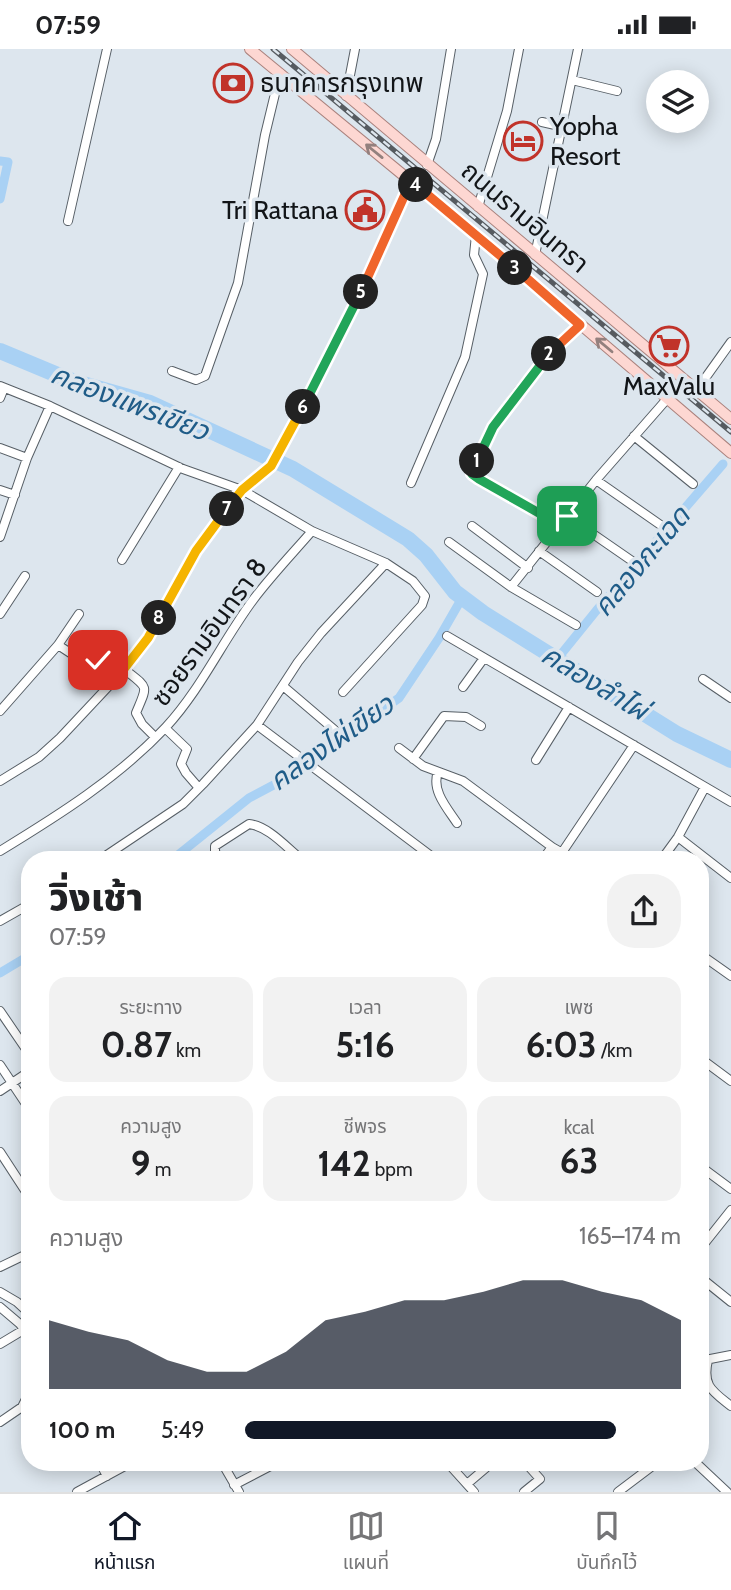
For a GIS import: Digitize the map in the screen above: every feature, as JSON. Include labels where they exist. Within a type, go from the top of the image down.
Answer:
[{"type":"main road","name":"ถนนรามอินทรา","points":[[250,49],[476,235],[731,453]]},
{"type":"main road","name":"ถนนรามอินทรา","points":[[292,49],[731,419]]},
{"type":"street","points":[[68,221],[107,49]]},
{"type":"street","points":[[346,96],[355,49]]},
{"type":"street","points":[[427,165],[436,139],[451,49]]},
{"type":"street","points":[[478,207],[507,111],[519,49]]},
{"type":"street","points":[[535,255],[579,49]]},
{"type":"street","points":[[172,371],[196,380],[205,376],[238,283],[265,135],[280,73]]},
{"type":"street","points":[[572,80],[617,91]]},
{"type":"street","points":[[542,122],[564,127]]},
{"type":"street","name":"ซอยรามอินทรา 8","points":[[0,781],[39,757],[122,672],[148,638],[196,551],[242,490],[271,466],[369,277],[411,181]]},
{"type":"street","points":[[411,483],[465,357],[482,274],[474,255],[476,235]]},
{"type":"street","points":[[560,525],[479,479],[472,471],[493,427],[517,394],[539,365],[580,325]]},
{"type":"street","points":[[696,391],[731,342]]},
{"type":"street","points":[[0,398],[2,387],[50,406],[179,467],[242,490],[312,531],[386,563],[413,581],[425,596],[422,605],[343,692]]},
{"type":"street","points":[[511,587],[596,480],[667,399]]},
{"type":"street","points":[[0,537],[27,458],[50,406]]},
{"type":"street","points":[[634,436],[693,484]]},
{"type":"street","points":[[0,448],[27,458]]},
{"type":"street","points":[[122,560],[179,467]]},
{"type":"street","points":[[596,480],[662,526]]},
{"type":"street","points":[[0,490],[15,495]]},
{"type":"street","points":[[567,516],[635,563]]},
{"type":"street","points":[[472,526],[528,568]]},
{"type":"street","name":"ซอยรามอินทรา 8","points":[[0,851],[67,810],[109,778],[165,728],[197,690],[253,601],[312,531]]},
{"type":"street","points":[[449,542],[511,587],[576,625]]},
{"type":"street","points":[[539,551],[597,592]]},
{"type":"street","points":[[113,851],[183,804],[199,788],[257,725],[298,662],[327,626],[386,563]]},
{"type":"street","points":[[0,614],[25,576]]},
{"type":"street","points":[[0,711],[58,645],[79,614]]},
{"type":"street","points":[[447,636],[731,802]]},
{"type":"street","points":[[58,645],[82,660],[98,660],[144,685],[144,700],[136,713],[142,724],[155,737]]},
{"type":"street","points":[[463,687],[484,658]]},
{"type":"street","points":[[703,679],[731,698]]},
{"type":"street","points":[[283,686],[337,732]]},
{"type":"street","points":[[536,760],[569,707]]},
{"type":"street","points":[[413,759],[444,716],[466,717],[481,726]]},
{"type":"street","points":[[257,725],[424,851]]},
{"type":"street","points":[[165,728],[187,749],[180,764],[199,788]]},
{"type":"street","points":[[399,748],[438,772],[463,781],[552,847],[563,851],[634,745]]},
{"type":"street","points":[[438,772],[435,779],[437,789],[457,823]]},
{"type":"street","points":[[668,851],[705,787]]},
{"type":"street","points":[[215,851],[215,846],[249,824],[256,825],[290,851]]},
{"type":"street","points":[[678,837],[696,851]]},
{"type":"street","points":[[549,851],[552,847]]},
{"type":"street","points":[[709,861],[731,878]]},
{"type":"street","points":[[0,921],[21,909]]},
{"type":"street","points":[[709,960],[731,976]]},
{"type":"street","points":[[0,1011],[21,1042]]},
{"type":"street","points":[[0,1065],[21,1096]]},
{"type":"street","points":[[709,1065],[731,1081]]},
{"type":"street","points":[[0,1091],[21,1077]]},
{"type":"street","points":[[0,1152],[21,1184]]},
{"type":"street","points":[[709,1173],[731,1189]]},
{"type":"street","points":[[709,1238],[731,1210]]},
{"type":"street","points":[[0,1267],[21,1257]]},
{"type":"street","points":[[709,1283],[731,1301]]},
{"type":"street","points":[[0,1292],[21,1306]]},
{"type":"street","points":[[0,1307],[21,1323]]},
{"type":"street","points":[[0,1344],[21,1332]]},
{"type":"street","points":[[709,1359],[731,1355]]},
{"type":"street","points":[[709,1386],[731,1406]]},
{"type":"street","points":[[0,1422],[21,1409]]},
{"type":"street","points":[[104,1471],[107,1476]]},
{"type":"street","points":[[77,1492],[116,1471]]},
{"type":"street","points":[[227,1471],[237,1489],[265,1471]]},
{"type":"street","points":[[457,1471],[474,1492]]},
{"type":"street","points":[[467,1484],[482,1471]]},
{"type":"street","points":[[524,1492],[540,1479],[533,1471]]},
{"type":"street","points":[[623,1490],[647,1471]]},
{"type":"street","points":[[705,1471],[727,1492]]},
{"type":"waterway","points":[[0,161],[8,162],[0,199]]},
{"type":"waterway","name":"คลองแพรเขียว","points":[[0,351],[72,381],[150,403],[293,469],[408,539],[426,555],[455,592],[483,613],[677,734],[731,760]]},
{"type":"waterway","name":"คลองกะเฉด","points":[[558,658],[723,464]]},
{"type":"waterway","name":"คลองไผ่เขียว","points":[[183,851],[249,798],[283,780],[399,698],[462,598]]},
{"type":"waterway","name":"คลองไผ่เขียว","points":[[0,973],[21,960]]},
{"type":"railway","points":[[273,49],[731,432]]},
{"type":"place","name":"ธนาคารกรุงเทพ","points":[[233,83]]},
{"type":"place","name":"Yopha Resort","points":[[523,141]]},
{"type":"place","name":"Tri Rattana","points":[[365,210]]},
{"type":"place","name":"MaxValu","points":[[669,346]]},
{"type":"route","points":[[98,660],[120,674],[148,638],[196,551],[242,490],[271,466],[352,311],[411,181],[580,325],[539,365],[517,394],[493,427],[472,471],[479,479],[560,525],[567,516]]},
{"type":"water label","name":"คลองลำไผ่","points":[[595,682]]}]
